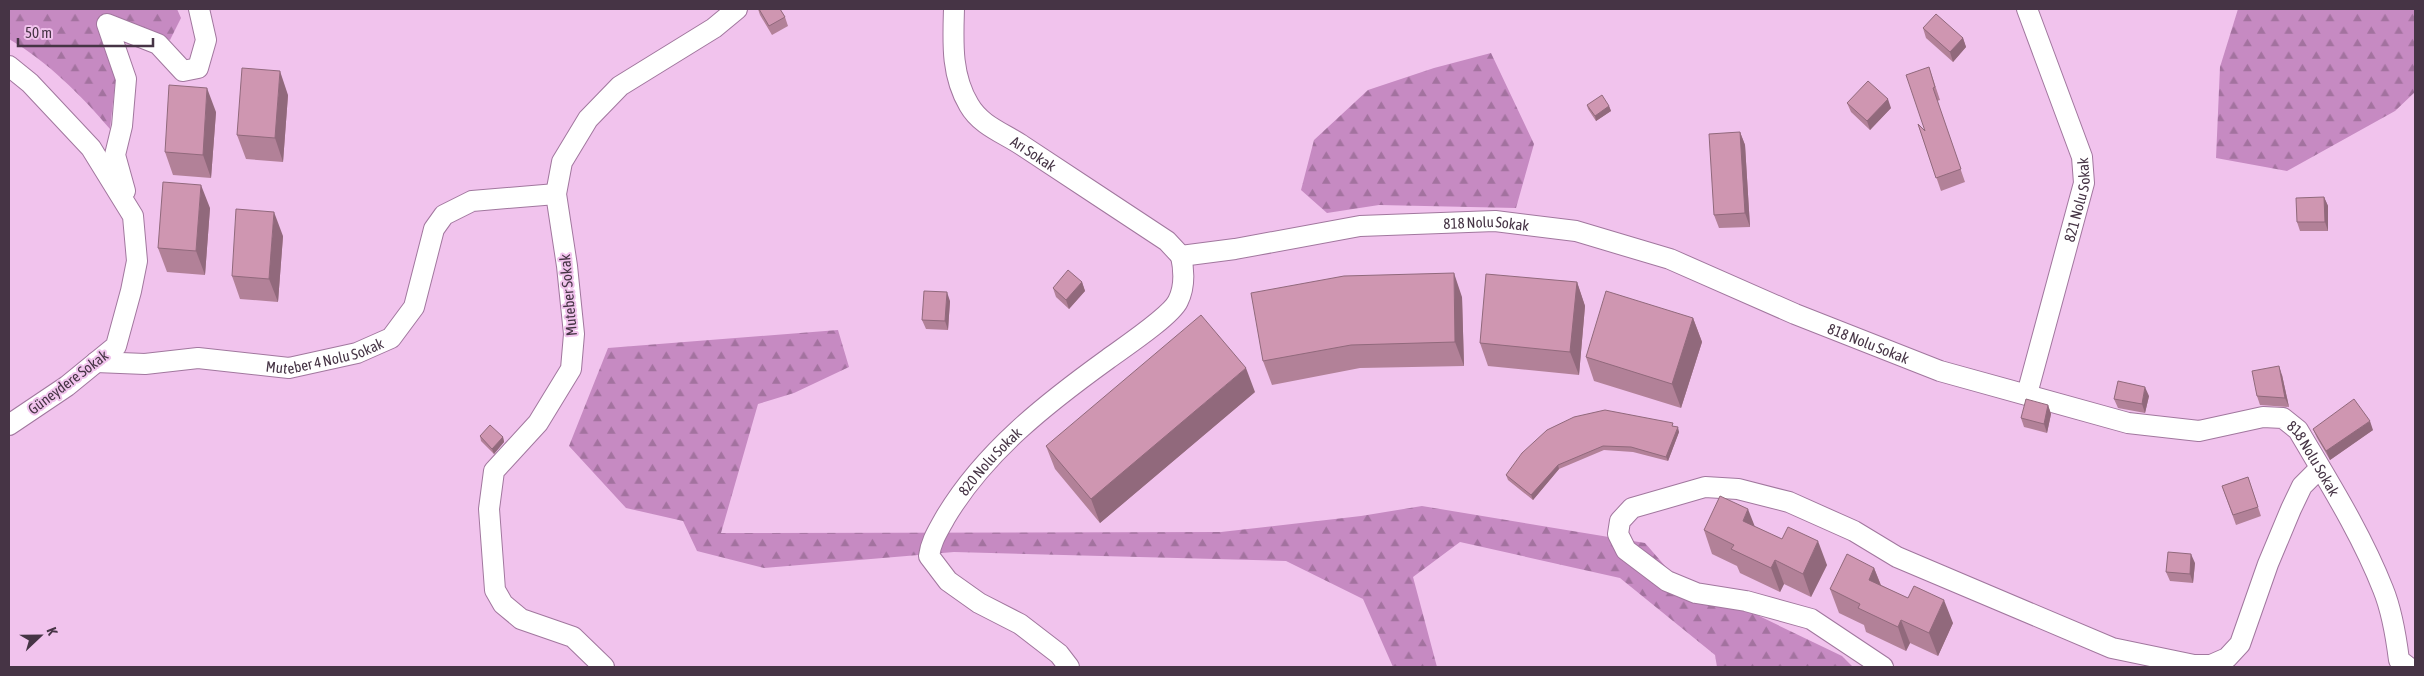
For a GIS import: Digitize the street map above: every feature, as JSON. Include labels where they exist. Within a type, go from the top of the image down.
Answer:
[{"type":"street","name":"Güneydere Sokak","points":[[9,425],[67,386],[116,346],[131,291],[137,261],[133,216],[115,155],[122,126],[126,79],[108,24],[158,44],[183,71],[198,68],[206,40],[199,9]]},
{"type":"street","name":"Muteber Sokak","points":[[604,667],[573,637],[521,619],[503,604],[495,590],[489,509],[494,471],[538,423],[571,369],[574,334],[567,266],[556,194],[562,162],[588,119],[620,86],[714,28],[737,9]]},
{"type":"street","name":"Arı Sokak","points":[[954,9],[953,52],[958,81],[969,106],[984,122],[1021,144],[1166,240],[1181,256]]},
{"type":"street","name":"821 Nolu Sokak","points":[[2027,9],[2082,157],[2084,183],[2027,394]]},
{"type":"street","name":"Güneydere Sokak","points":[[9,66],[30,83],[91,148],[133,216]]},
{"type":"street","name":"Muteber 4 Nolu Sokak","points":[[96,362],[145,364],[198,358],[289,368],[358,353],[391,338],[414,307],[434,229],[444,215],[472,200],[556,194]]},
{"type":"street","name":"818 Nolu Sokak","points":[[1181,256],[1235,250],[1360,226],[1494,221],[1576,231],[1670,259],[1796,314],[1940,370],[2128,423],[2199,431],[2263,417],[2283,418],[2298,430],[2384,589],[2395,628],[2399,660],[2408,667]]},
{"type":"street","name":"820 Nolu Sokak","points":[[1069,667],[1059,654],[1020,624],[979,603],[948,582],[930,556],[930,543],[954,503],[974,475],[1013,436],[1072,385],[1144,333],[1178,302],[1184,271],[1181,256]]},
{"type":"street","points":[[1883,667],[1811,619],[1746,601],[1696,593],[1667,580],[1626,550],[1618,534],[1620,521],[1632,508],[1705,487],[1738,489],[1789,502],[1854,531],[1897,557],[2112,648],[2194,665],[2212,665],[2227,658],[2240,644],[2268,564],[2291,509],[2302,486],[2320,468]]},
{"type":"green space","points":[[9,9],[177,9],[181,18],[170,40],[130,24],[120,38],[110,129],[63,80],[37,58],[9,39]]},
{"type":"green space","points":[[2238,9],[2415,9],[2415,92],[2395,111],[2287,171],[2216,158],[2220,67]]},
{"type":"green space","points":[[1491,53],[1534,144],[1516,208],[1379,205],[1327,213],[1301,190],[1314,140],[1368,90],[1434,68]]},
{"type":"green space","points":[[838,330],[849,367],[794,393],[758,404],[721,533],[1221,532],[1361,516],[1422,506],[1645,543],[1672,574],[1842,656],[1853,667],[1717,667],[1715,655],[1620,578],[1460,542],[1413,577],[1437,667],[1393,667],[1363,599],[1286,561],[954,552],[764,568],[697,551],[683,521],[626,508],[569,446],[608,348]]},
{"type":"building","points":[[759,9],[780,9],[785,17],[769,26]]},
{"type":"building","points":[[1936,14],[1963,38],[1950,52],[1923,28]]},
{"type":"building","points":[[1929,67],[1935,87],[1933,88],[1961,169],[1936,178],[1918,124],[1925,131],[1906,75]]},
{"type":"building","points":[[242,68],[280,71],[275,138],[237,135]]},
{"type":"building","points":[[1868,81],[1888,99],[1867,121],[1847,103]]},
{"type":"building","points":[[169,85],[207,88],[203,155],[165,152]]},
{"type":"building","points":[[1602,95],[1609,106],[1595,116],[1587,105]]},
{"type":"building","points":[[1740,132],[1745,213],[1714,215],[1709,134]]},
{"type":"building","points":[[163,182],[201,185],[196,251],[158,248]]},
{"type":"building","points":[[2324,197],[2325,222],[2297,222],[2296,198]]},
{"type":"building","points":[[236,209],[274,212],[269,279],[232,276]]},
{"type":"building","points":[[1068,270],[1082,282],[1066,300],[1053,288]]},
{"type":"building","points":[[1454,273],[1455,342],[1351,345],[1263,361],[1251,293],[1344,276]]},
{"type":"building","points":[[1486,274],[1577,282],[1570,352],[1480,343]]},
{"type":"building","points":[[924,291],[947,292],[945,321],[922,320]]},
{"type":"building","points":[[1606,291],[1693,318],[1672,384],[1586,357]]},
{"type":"building","points":[[1201,315],[1246,368],[1091,499],[1046,446]]},
{"type":"building","points":[[2279,366],[2285,398],[2257,396],[2252,371]]},
{"type":"building","points":[[2118,381],[2145,387],[2142,404],[2114,399]]},
{"type":"building","points":[[2026,399],[2048,405],[2044,424],[2021,418]]},
{"type":"building","points":[[2354,399],[2370,421],[2326,451],[2313,429]]},
{"type":"building","points":[[1605,410],[1673,423],[1672,426],[1678,427],[1666,457],[1631,447],[1603,446],[1558,465],[1531,495],[1506,475],[1522,453],[1547,430],[1574,417]]},
{"type":"building","points":[[490,425],[503,437],[492,449],[480,436]]},
{"type":"building","points":[[2248,477],[2258,507],[2233,515],[2222,486]]},
{"type":"building","points":[[1720,496],[1748,509],[1743,521],[1782,539],[1788,527],[1818,541],[1803,574],[1775,560],[1771,568],[1731,549],[1734,545],[1704,530]]},
{"type":"building","points":[[2168,552],[2191,554],[2190,574],[2166,572]]},
{"type":"building","points":[[1847,554],[1874,568],[1869,580],[1908,598],[1914,586],[1944,600],[1929,633],[1901,620],[1898,627],[1858,608],[1860,604],[1830,589]]}]
